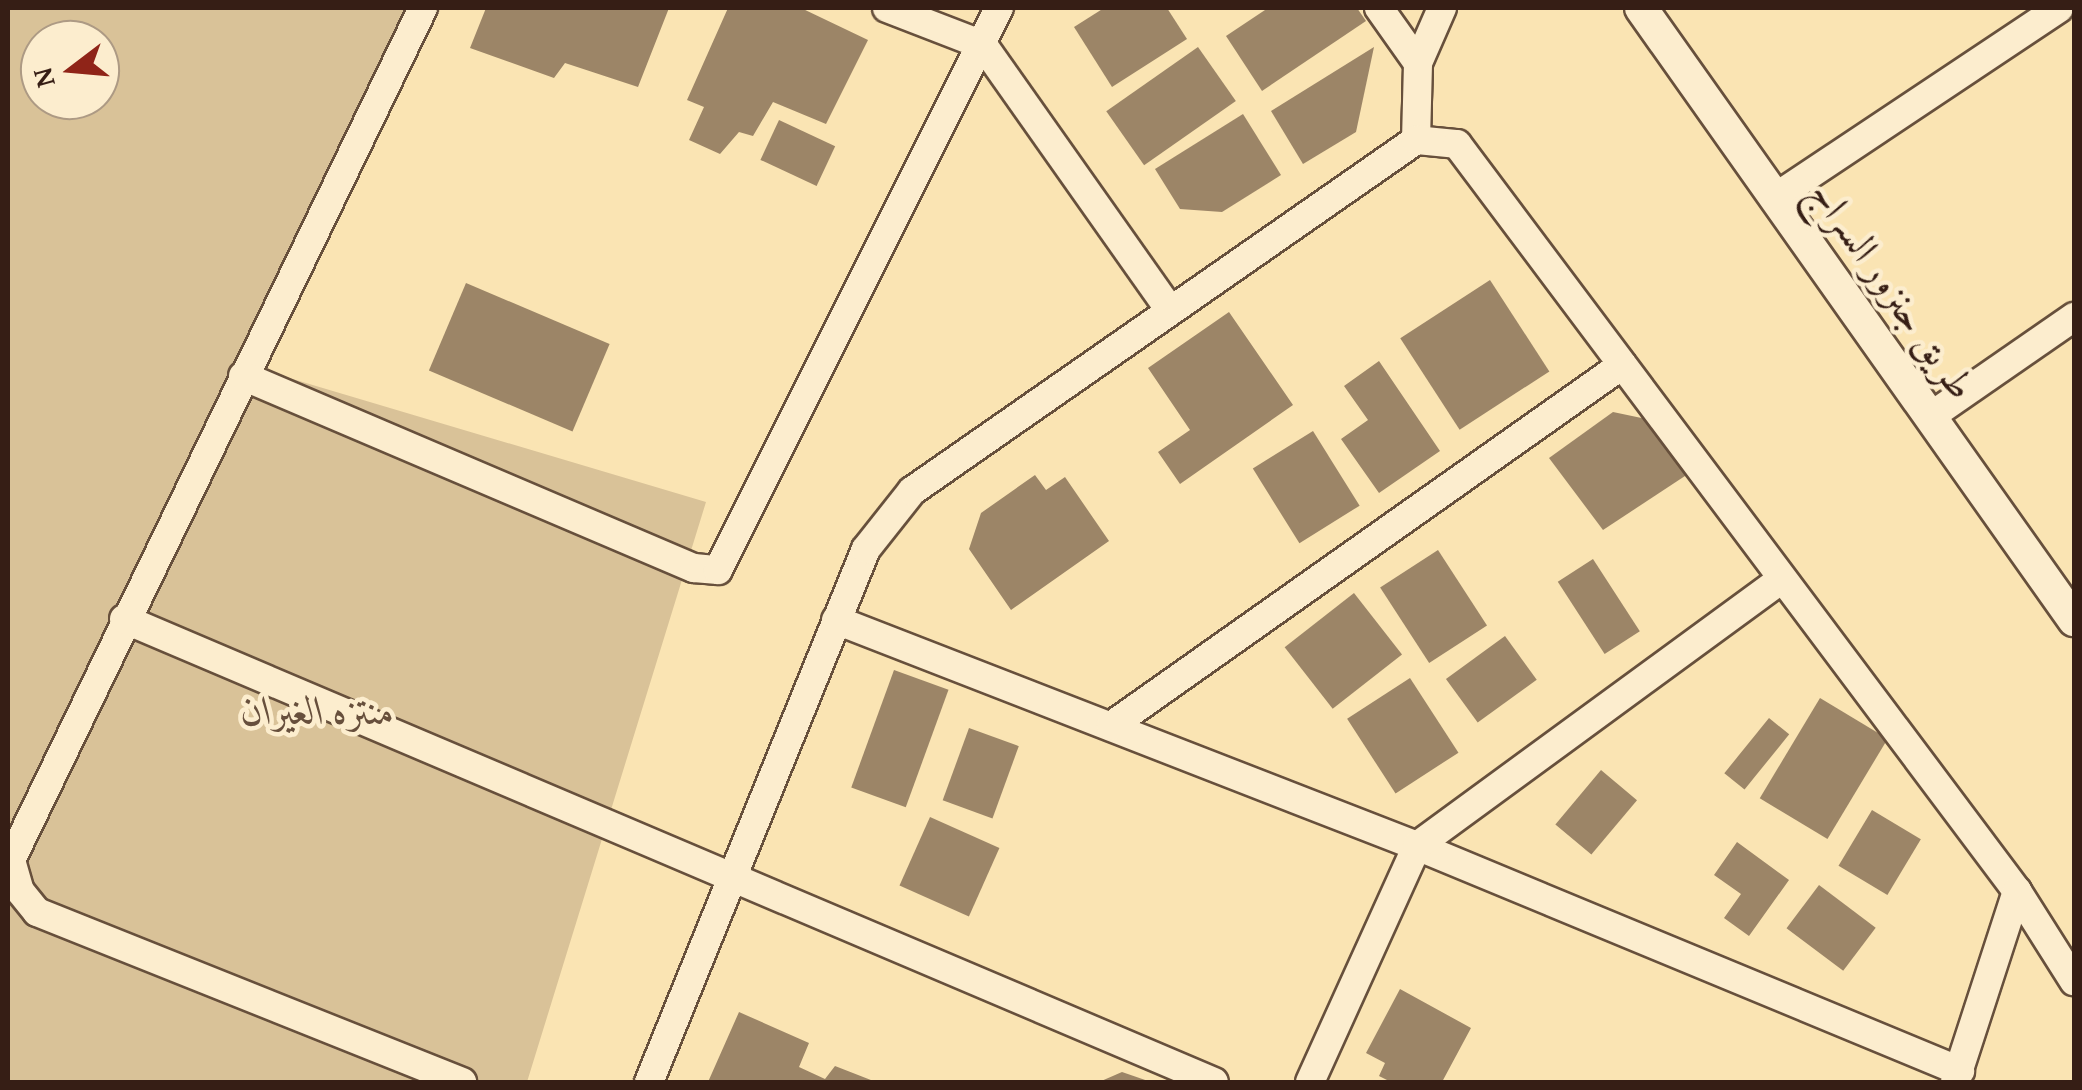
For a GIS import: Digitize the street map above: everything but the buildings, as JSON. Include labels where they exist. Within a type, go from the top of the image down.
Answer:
[{"type":"street","points":[[423,8],[17,839],[11,860],[20,890],[37,912],[462,1082]]},
{"type":"street","points":[[888,8],[983,45],[1170,309]]},
{"type":"street","points":[[243,376],[694,568],[718,570],[999,8]]},
{"type":"street","points":[[1379,8],[1418,63]]},
{"type":"street","points":[[1416,140],[1418,63],[1442,8]]},
{"type":"street","name":"طريق جنزور السراج","points":[[1641,8],[2074,620]]},
{"type":"street","points":[[1776,197],[2059,8]]},
{"type":"street","points":[[649,1082],[736,882],[866,550],[912,491],[1416,140],[1457,144],[1780,580],[2017,891],[2074,981]]},
{"type":"street","points":[[1932,416],[2074,317]]},
{"type":"street","points":[[1111,726],[1622,366]]},
{"type":"street","points":[[1310,1082],[1417,846],[1780,580]]},
{"type":"street","points":[[124,619],[1214,1082]]},
{"type":"street","points":[[836,620],[1417,846],[1958,1077],[2017,891]]},
{"type":"green space","name":"منتزه الغيران","points":[[8,8],[425,8],[259,369],[706,502],[527,1082],[8,1082]]}]
